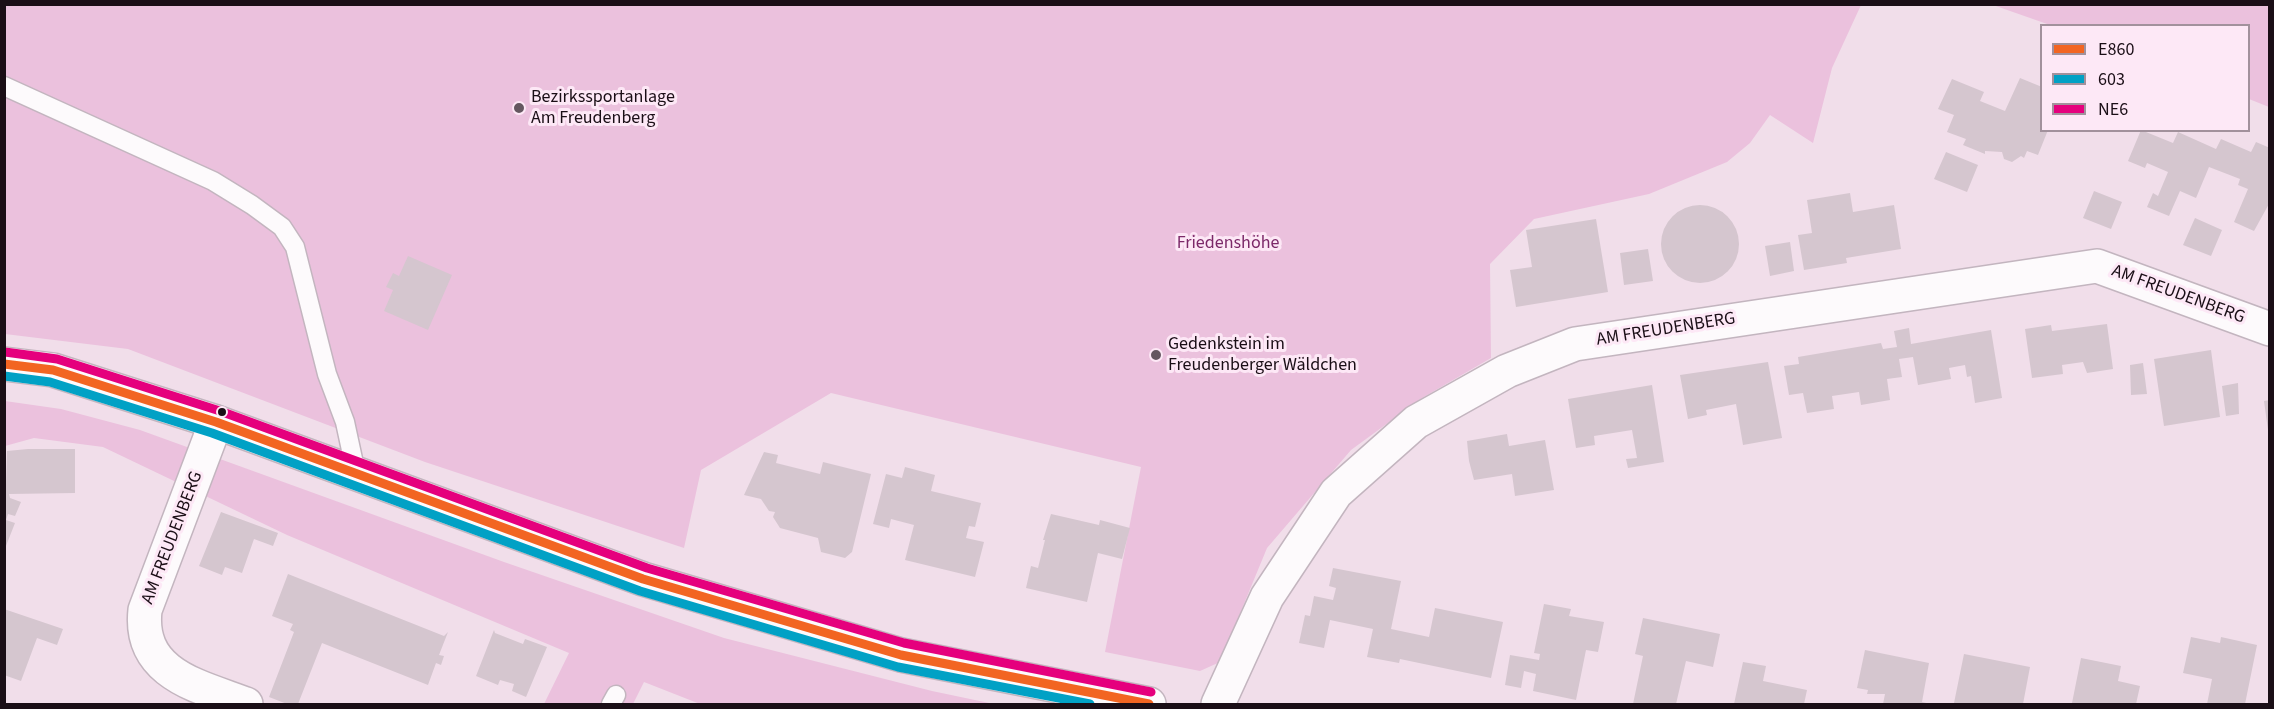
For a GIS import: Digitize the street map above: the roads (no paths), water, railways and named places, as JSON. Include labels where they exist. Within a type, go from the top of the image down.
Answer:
[{"type":"street","name":"AM FREUDENBERG","points":[[1218,705],[1267,597],[1336,493],[1416,422],[1507,371],[1575,344],[2097,266],[2270,329]]},
{"type":"street","points":[[4,364],[53,370],[216,422],[620,571],[901,655],[1149,705]]},
{"type":"street","name":"AM FREUDENBERG","points":[[216,422],[145,610],[143,624],[152,654],[164,667],[182,680],[246,705]]},
{"type":"lane","points":[[4,86],[213,181],[282,227],[295,247],[327,374],[345,422],[356,473]]},
{"type":"place","name":"Bezirkssportanlage Am Freudenberg","points":[[519,108]]},
{"type":"place","name":"Gedenkstein im Freudenberger Wäldchen","points":[[1156,355]]},
{"type":"park label","name":"Friedenshöhe","points":[[1228,244]]}]
